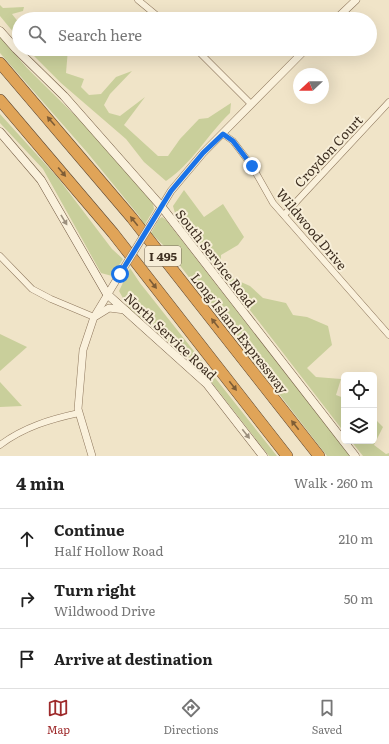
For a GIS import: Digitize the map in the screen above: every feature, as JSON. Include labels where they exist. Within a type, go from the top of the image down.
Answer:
[{"type":"highway","name":"Long Island Expressway","points":[[0,63],[132,218],[319,456]]},
{"type":"highway","name":"I 495","points":[[0,100],[113,233],[287,456]]},
{"type":"main road","name":"South Service Road","points":[[0,31],[12,43]]},
{"type":"main road","name":"South Service Road","points":[[25,56],[64,96],[161,206],[355,456]]},
{"type":"main road","name":"North Service Road","points":[[0,132],[41,180],[107,294],[207,384],[263,456]]},
{"type":"street","points":[[138,0],[153,12]]},
{"type":"street","points":[[343,12],[356,0]]},
{"type":"street","points":[[203,56],[252,104]]},
{"type":"street","points":[[92,456],[79,413],[83,350],[94,317],[161,206],[203,153],[299,56]]},
{"type":"street","name":"Croydon Court","points":[[284,214],[389,102]]},
{"type":"street","name":"Wildwood Drive","points":[[223,134],[233,141],[252,166],[273,203],[388,331]]},
{"type":"street","points":[[0,256],[32,289],[51,299],[94,317]]},
{"type":"street","points":[[94,317],[109,308],[125,310]]},
{"type":"street","points":[[0,445],[23,430],[48,420],[79,413]]},
{"type":"green space","points":[[0,5],[3,8],[24,7],[23,11],[12,12],[12,31],[0,16]]},
{"type":"green space","points":[[0,37],[12,51],[12,56],[17,56],[103,143],[153,203],[154,209],[144,226],[140,217],[86,151],[0,53]]},
{"type":"green space","points":[[34,56],[67,56],[66,73],[84,79],[81,87],[89,95],[101,94],[116,77],[132,71],[110,94],[104,105],[109,113],[120,116],[145,97],[124,125],[158,156],[168,156],[180,139],[199,119],[208,118],[231,103],[230,113],[183,167],[166,181],[144,162],[126,139],[61,83]]},
{"type":"green space","points":[[0,114],[58,178],[112,249],[123,259],[112,276],[101,273],[43,169],[0,123]]},
{"type":"green space","points":[[184,190],[204,217],[223,204],[244,237],[238,245],[221,255],[221,263],[232,278],[250,286],[263,298],[286,303],[293,315],[307,317],[328,326],[332,345],[307,368],[316,377],[341,379],[336,395],[341,397],[341,428],[175,213],[173,206]]},
{"type":"green space","points":[[162,217],[166,220],[350,456],[327,456],[168,250],[151,233],[159,219]]},
{"type":"green space","points":[[130,268],[140,283],[277,456],[269,456],[198,367],[128,307],[119,291]]},
{"type":"green space","points":[[0,334],[27,347],[0,371]]},
{"type":"green space","points":[[0,382],[22,406],[0,407]]},
{"type":"green space","points":[[377,421],[383,427],[377,439]]},
{"type":"green space","points":[[353,444],[374,444],[386,454],[389,453],[389,456],[363,456]]},
{"type":"route","points":[[120,274],[171,191],[203,153],[223,134],[233,141],[252,166]]}]
